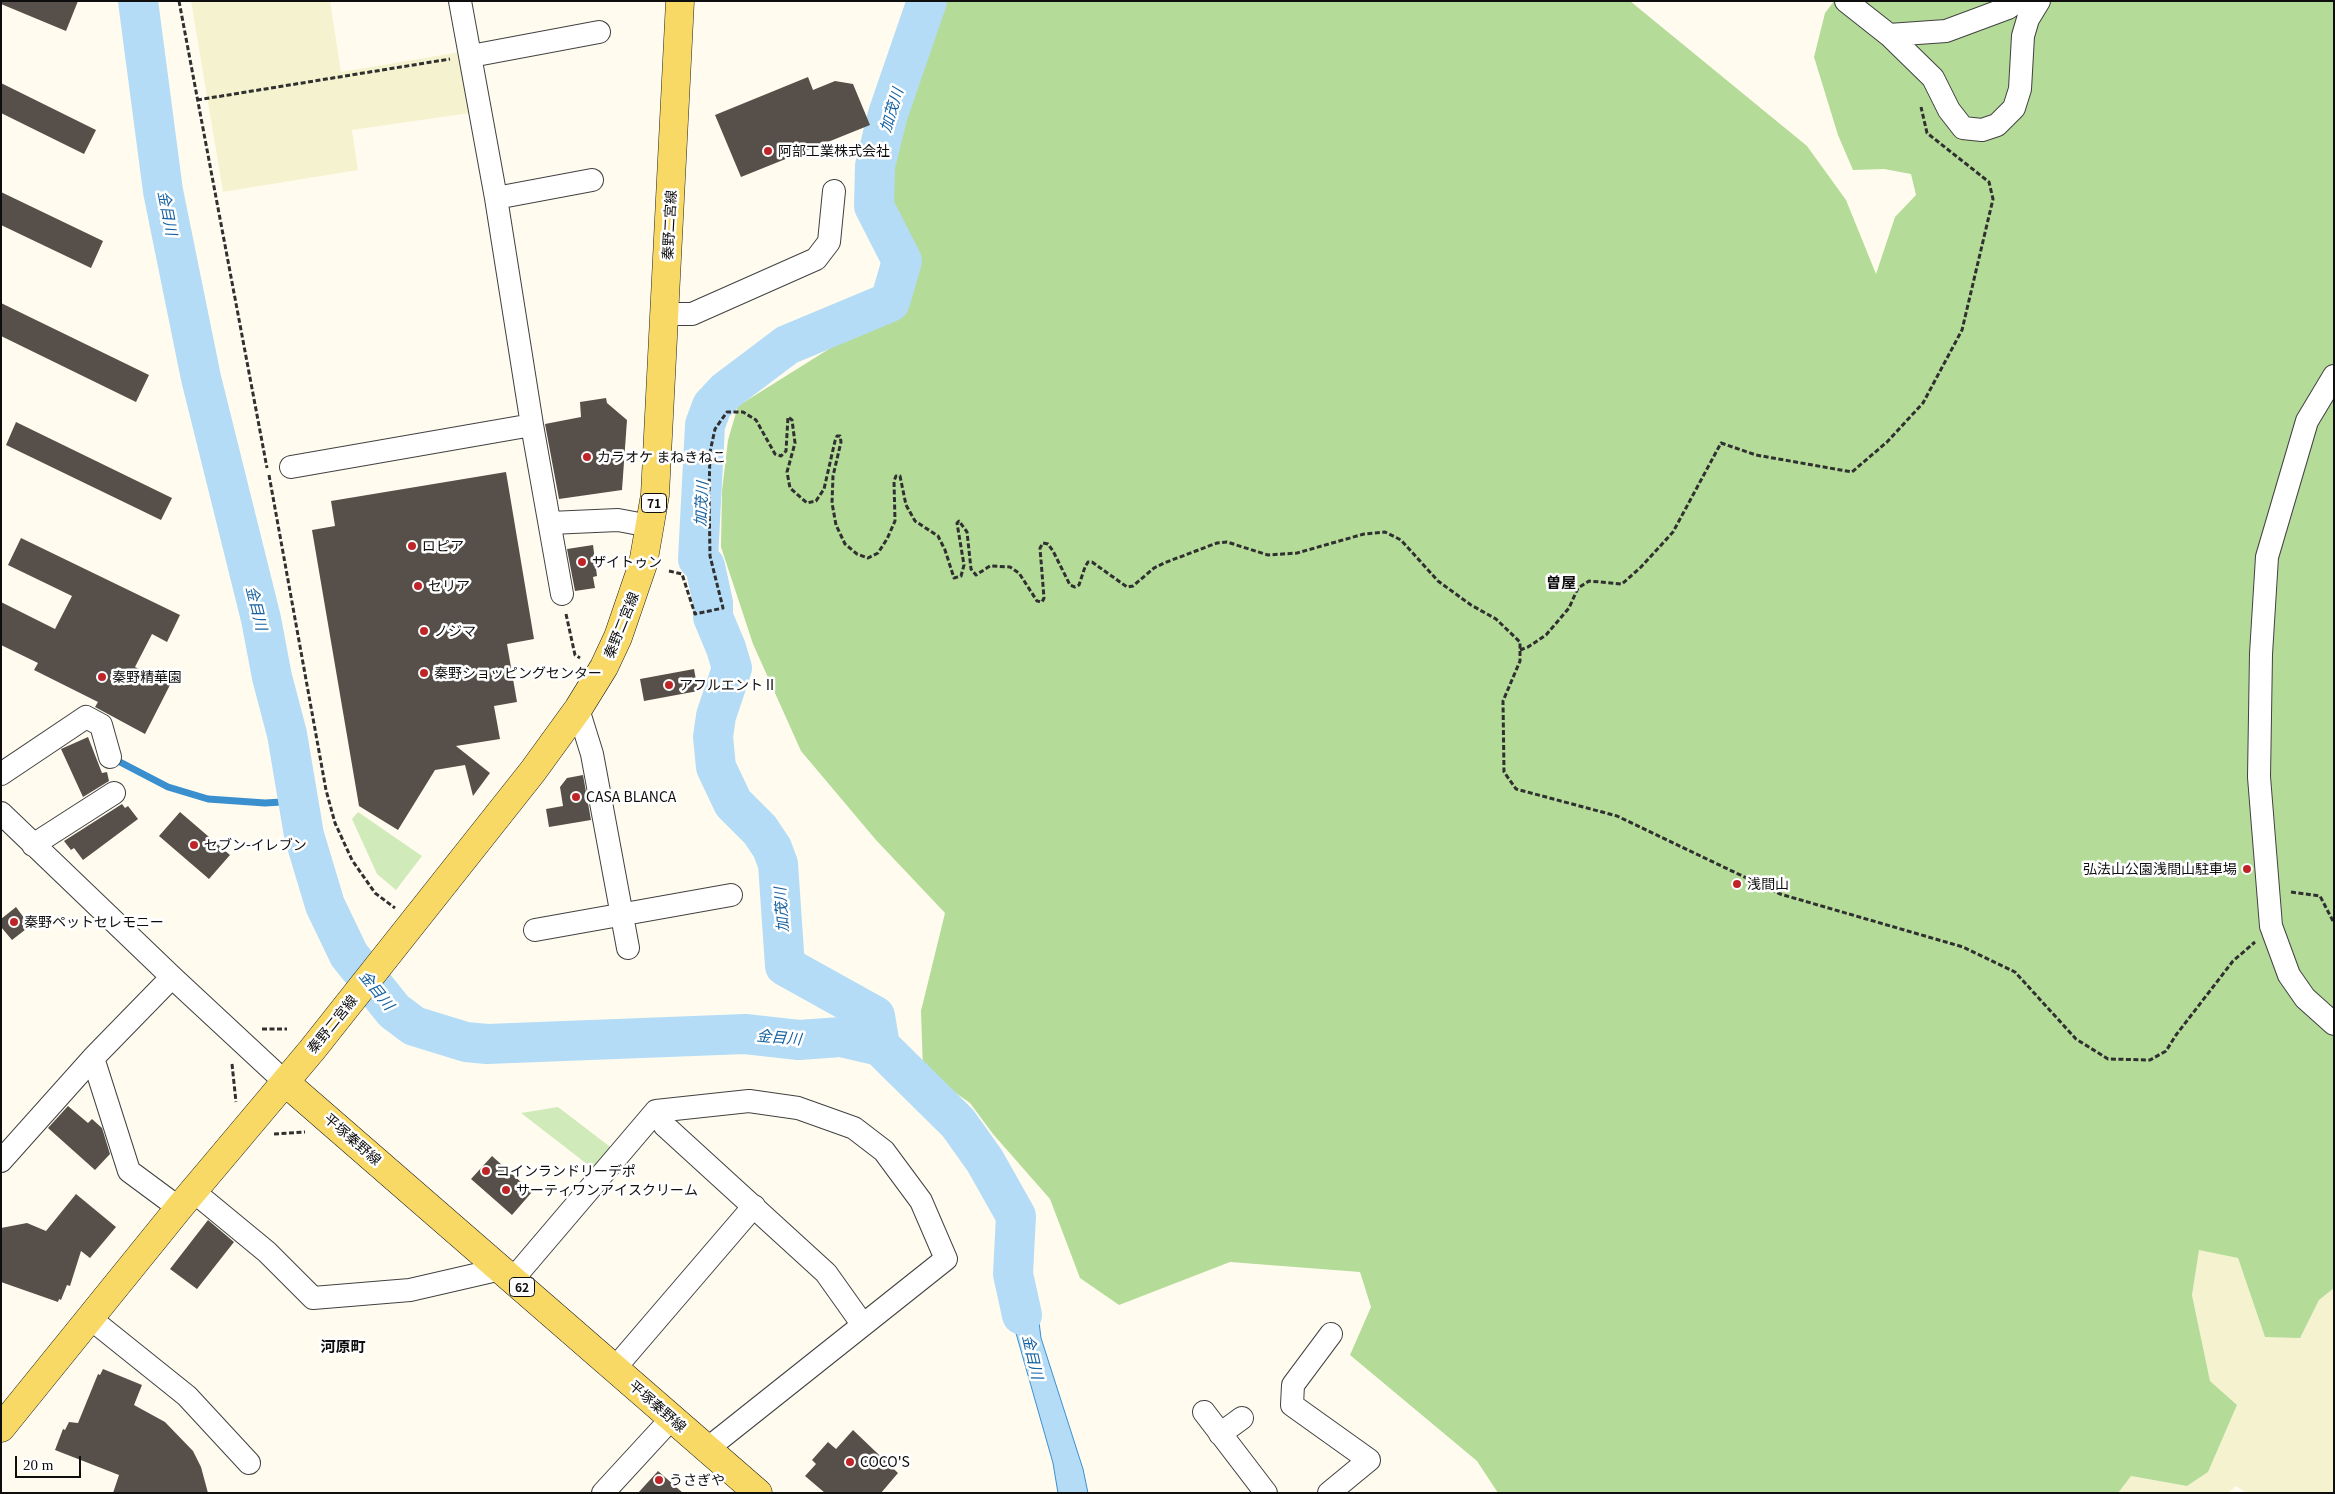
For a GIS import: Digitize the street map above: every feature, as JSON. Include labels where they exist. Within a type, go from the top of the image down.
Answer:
[{"type":"main road","name":"秦野二宮線","points":[[285,1082],[533,771],[578,709],[604,667],[618,637],[640,573],[655,495],[680,1]]},
{"type":"main road","points":[[1,1428],[91,1319],[186,1199],[285,1082]]},
{"type":"main road","name":"平塚秦野線","points":[[285,1082],[758,1493]]},
{"type":"street","points":[[460,1],[496,198],[532,425],[562,594]]},
{"type":"street","points":[[1846,1],[1889,35],[1933,78],[1949,110],[1963,128],[1982,130],[1997,125],[2014,108],[2020,89],[2023,36],[2028,19],[2039,1]]},
{"type":"street","points":[[1889,35],[1946,31],[2008,8],[2018,1]]},
{"type":"street","points":[[471,56],[599,32]]},
{"type":"street","points":[[496,198],[592,180]]},
{"type":"street","points":[[665,314],[692,314],[816,260],[829,242],[834,191]]},
{"type":"street","points":[[2334,376],[2307,421],[2267,557],[2261,654],[2260,776],[2270,926],[2288,975],[2305,998],[2334,1024]]},
{"type":"street","points":[[291,467],[532,425]]},
{"type":"street","points":[[550,523],[618,520],[650,526]]},
{"type":"street","points":[[578,709],[592,754],[628,948]]},
{"type":"street","points":[[1,774],[86,717],[101,725],[110,757]]},
{"type":"street","points":[[33,845],[114,793]]},
{"type":"street","points":[[1,813],[172,978],[285,1082]]},
{"type":"street","points":[[535,930],[558,935],[622,916],[731,895]]},
{"type":"street","points":[[1,1161],[93,1058],[172,978]]},
{"type":"street","points":[[93,1058],[129,1171],[186,1199],[267,1252],[313,1298],[410,1290],[507,1274],[656,1112],[749,1101],[798,1108],[854,1128],[884,1151],[921,1201],[946,1259],[708,1448]]},
{"type":"street","points":[[656,1112],[665,1126],[826,1273],[863,1325]]},
{"type":"street","points":[[614,1368],[754,1206]]},
{"type":"street","points":[[91,1319],[187,1396],[249,1463]]},
{"type":"street","points":[[1329,1493],[1369,1460],[1292,1405],[1293,1385],[1331,1334]]},
{"type":"street","points":[[1204,1412],[1266,1493]]},
{"type":"street","points":[[603,1493],[672,1418]]},
{"type":"street","points":[[1220,1434],[1242,1418]]},
{"type":"path","points":[[197,100],[471,56]]},
{"type":"path","points":[[1520,650],[1546,635],[1569,608],[1578,588],[1589,580],[1622,584],[1641,567],[1673,532],[1721,443],[1756,455],[1852,472],[1887,442],[1923,403],[1962,330],[1993,198],[1989,182],[1927,133],[1917,89],[1933,78]]},
{"type":"path","points":[[669,571],[682,574],[695,614],[723,608],[710,556],[710,452],[715,430],[727,412],[743,412],[756,420],[775,454],[781,456],[786,451],[788,417],[792,420],[795,443],[787,472],[790,488],[807,503],[816,502],[824,489],[835,441],[837,436],[840,436],[841,442],[833,476],[832,503],[836,525],[845,544],[857,554],[868,558],[878,553],[888,539],[895,521],[894,482],[896,476],[900,476],[906,505],[915,521],[938,536],[945,550],[954,578],[961,576],[964,565],[957,524],[959,521],[967,532],[970,561],[976,575],[990,566],[1010,567],[1019,573],[1037,601],[1042,602],[1045,590],[1040,548],[1042,543],[1048,544],[1053,551],[1070,585],[1075,587],[1078,585],[1088,562],[1092,562],[1127,587],[1134,586],[1154,568],[1164,563],[1217,543],[1234,543],[1268,555],[1296,553],[1364,534],[1385,532],[1401,540],[1438,581],[1471,605],[1496,619],[1510,630],[1520,642],[1520,661],[1503,701],[1504,772],[1516,789],[1617,816],[1780,894],[1963,947],[2015,972],[2076,1039],[2108,1059],[2150,1060],[2166,1051],[2176,1034],[2233,961],[2254,943]]},
{"type":"path","points":[[562,594],[575,655],[580,658]]},
{"type":"path","points":[[2287,892],[2320,896],[2334,923]]},
{"type":"path","points":[[262,1030],[287,1029]]},
{"type":"path","points":[[232,1062],[236,1103]]},
{"type":"path","points":[[272,1134],[306,1132]]},
{"type":"shaded area","points":[[191,1],[330,1],[341,72],[460,52],[470,113],[352,130],[358,170],[223,192]]},
{"type":"shaded area","points":[[2199,1249],[2238,1258],[2265,1337],[2300,1337],[2319,1300],[2334,1288],[2334,1493],[2247,1493],[2236,1486],[2228,1493],[2118,1493],[2130,1476],[2187,1486],[2208,1472],[2237,1405],[2210,1381],[2192,1295]]},
{"type":"green space","points":[[945,1],[1630,1],[1807,146],[1846,200],[1876,274],[1895,217],[1916,195],[1911,174],[1884,169],[1853,170],[1838,135],[1814,57],[1825,13],[1834,1],[2334,1],[2334,1288],[2319,1300],[2300,1338],[2265,1337],[2238,1258],[2199,1250],[2192,1295],[2210,1381],[2237,1405],[2208,1472],[2187,1486],[2131,1476],[2118,1493],[1498,1493],[1477,1461],[1350,1355],[1371,1307],[1360,1272],[1230,1262],[1119,1305],[1080,1278],[1050,1199],[993,1134],[970,1103],[923,1070],[921,1011],[945,913],[876,840],[801,751],[753,644],[721,547],[722,491],[728,440],[738,406],[880,317],[903,239],[884,172]]},
{"type":"green space","points":[[358,812],[422,856],[396,890],[377,874],[352,819]]},
{"type":"green space","points":[[558,1107],[613,1149],[596,1171],[521,1113]]},
{"type":"water","points":[[1011,1255],[1038,1314],[1041,1338],[1083,1469],[1088,1493],[1058,1493],[1053,1463],[1000,1277]]},
{"type":"building","points":[[1,1],[78,1],[66,31],[1,4]]},
{"type":"building","name":"阿部工業株式会社","points":[[808,77],[813,90],[835,81],[853,84],[870,125],[741,177],[715,115]]},
{"type":"building","points":[[1,83],[96,130],[84,154],[1,113]]},
{"type":"building","points":[[1,192],[103,241],[91,268],[1,225]]},
{"type":"building","points":[[1,303],[149,375],[136,402],[1,336]]},
{"type":"building","name":"カラオケ まねきねこ","points":[[606,398],[607,403],[627,420],[622,490],[559,499],[545,424],[581,417],[580,402]]},
{"type":"building","points":[[16,422],[172,498],[161,520],[6,445]]},
{"type":"building","name":"秦野ショッピングセンター","points":[[506,472],[534,639],[507,644],[517,702],[494,706],[500,739],[456,746],[490,773],[473,796],[465,765],[435,770],[398,830],[359,806],[312,530],[335,526],[331,501]]},
{"type":"building","points":[[21,538],[180,615],[167,642],[152,634],[135,667],[170,685],[145,734],[95,707],[98,702],[34,670],[38,663],[1,645],[1,602],[55,629],[72,596],[8,565]]},
{"type":"building","name":"ザイトゥン","points":[[593,545],[597,576],[593,577],[595,588],[575,591],[567,549]]},
{"type":"building","name":"アフルエントⅡ","points":[[694,669],[698,691],[644,701],[640,679]]},
{"type":"building","points":[[88,737],[102,773],[107,772],[109,781],[83,797],[61,749]]},
{"type":"building","name":"CASA BLANCA","points":[[583,775],[591,820],[549,827],[546,809],[563,806],[560,787],[567,778]]},
{"type":"building","points":[[122,804],[125,808],[128,806],[138,819],[83,860],[74,848],[71,850],[64,841]]},
{"type":"building","name":"セブン-イレブン","points":[[180,812],[230,855],[209,879],[159,836]]},
{"type":"building","name":"秦野ペットセレモニー","points":[[16,907],[30,926],[12,940],[1,927],[1,919]]},
{"type":"building","points":[[68,1106],[88,1123],[92,1119],[102,1128],[110,1154],[95,1170],[48,1128]]},
{"type":"building","points":[[492,1156],[532,1192],[512,1215],[471,1179]]},
{"type":"building","points":[[76,1194],[116,1227],[90,1258],[81,1251],[70,1286],[67,1285],[61,1300],[59,1299],[58,1302],[1,1282],[1,1228],[27,1223],[46,1231]]},
{"type":"building","points":[[208,1220],[234,1242],[197,1289],[170,1269]]},
{"type":"building","points":[[103,1369],[142,1385],[134,1405],[165,1422],[193,1451],[201,1467],[208,1493],[113,1493],[119,1475],[55,1450],[63,1429],[65,1430],[69,1422],[78,1423],[98,1374],[100,1375]]},
{"type":"building","name":"COCO'S","points":[[853,1430],[898,1473],[881,1493],[825,1493],[805,1476],[816,1464],[812,1460],[828,1442],[836,1449]]},
{"type":"building","name":"うさぎや","points":[[658,1471],[683,1493],[638,1493]]},
{"type":"waterway","name":"金目川","points":[[138,1],[163,191],[201,378],[261,619],[272,677],[287,734],[304,835],[325,905],[349,955],[394,1011],[414,1026],[466,1042],[487,1044],[745,1034],[799,1040],[841,1037],[880,1046],[958,1123],[985,1161],[1016,1216],[1013,1274],[1022,1315]]},
{"type":"waterway","name":"加茂川","points":[[880,1046],[875,1016],[785,966],[778,864],[772,848],[760,830],[733,803],[716,767],[713,737],[716,716],[732,668],[713,617],[713,603],[705,566],[698,559],[705,425],[712,406],[726,391],[787,345],[890,302],[902,261],[874,206],[875,166],[888,114],[927,1]]},
{"type":"waterway","points":[[118,761],[168,787],[208,799],[265,803],[299,801]]},
{"type":"place","name":"阿部工業株式会社","points":[[768,151]]},
{"type":"place","name":"カラオケ まねきねこ","points":[[587,457]]},
{"type":"place","name":"ロピア","points":[[412,546]]},
{"type":"place","name":"ザイトゥン","points":[[582,562]]},
{"type":"place","name":"セリア","points":[[418,586]]},
{"type":"place","name":"ノジマ","points":[[424,631]]},
{"type":"place","name":"秦野ショッピングセンター","points":[[424,673]]},
{"type":"place","name":"秦野精華園","points":[[102,677]]},
{"type":"place","name":"アフルエントⅡ","points":[[669,685]]},
{"type":"place","name":"CASA BLANCA","points":[[576,797]]},
{"type":"place","name":"セブン-イレブン","points":[[194,845]]},
{"type":"place","name":"弘法山公園浅間山駐車場","points":[[2247,869]]},
{"type":"place","name":"浅間山","points":[[1737,884]]},
{"type":"place","name":"秦野ペットセレモニー","points":[[14,922]]},
{"type":"place","name":"コインランドリーデポ","points":[[486,1171]]},
{"type":"place","name":"サーティワンアイスクリーム","points":[[506,1190]]},
{"type":"place","name":"COCO'S","points":[[850,1462]]},
{"type":"place","name":"うさぎや","points":[[659,1480]]},
{"type":"district","name":"曽屋","points":[[1561,582]]},
{"type":"district","name":"河原町","points":[[343,1346]]}]
